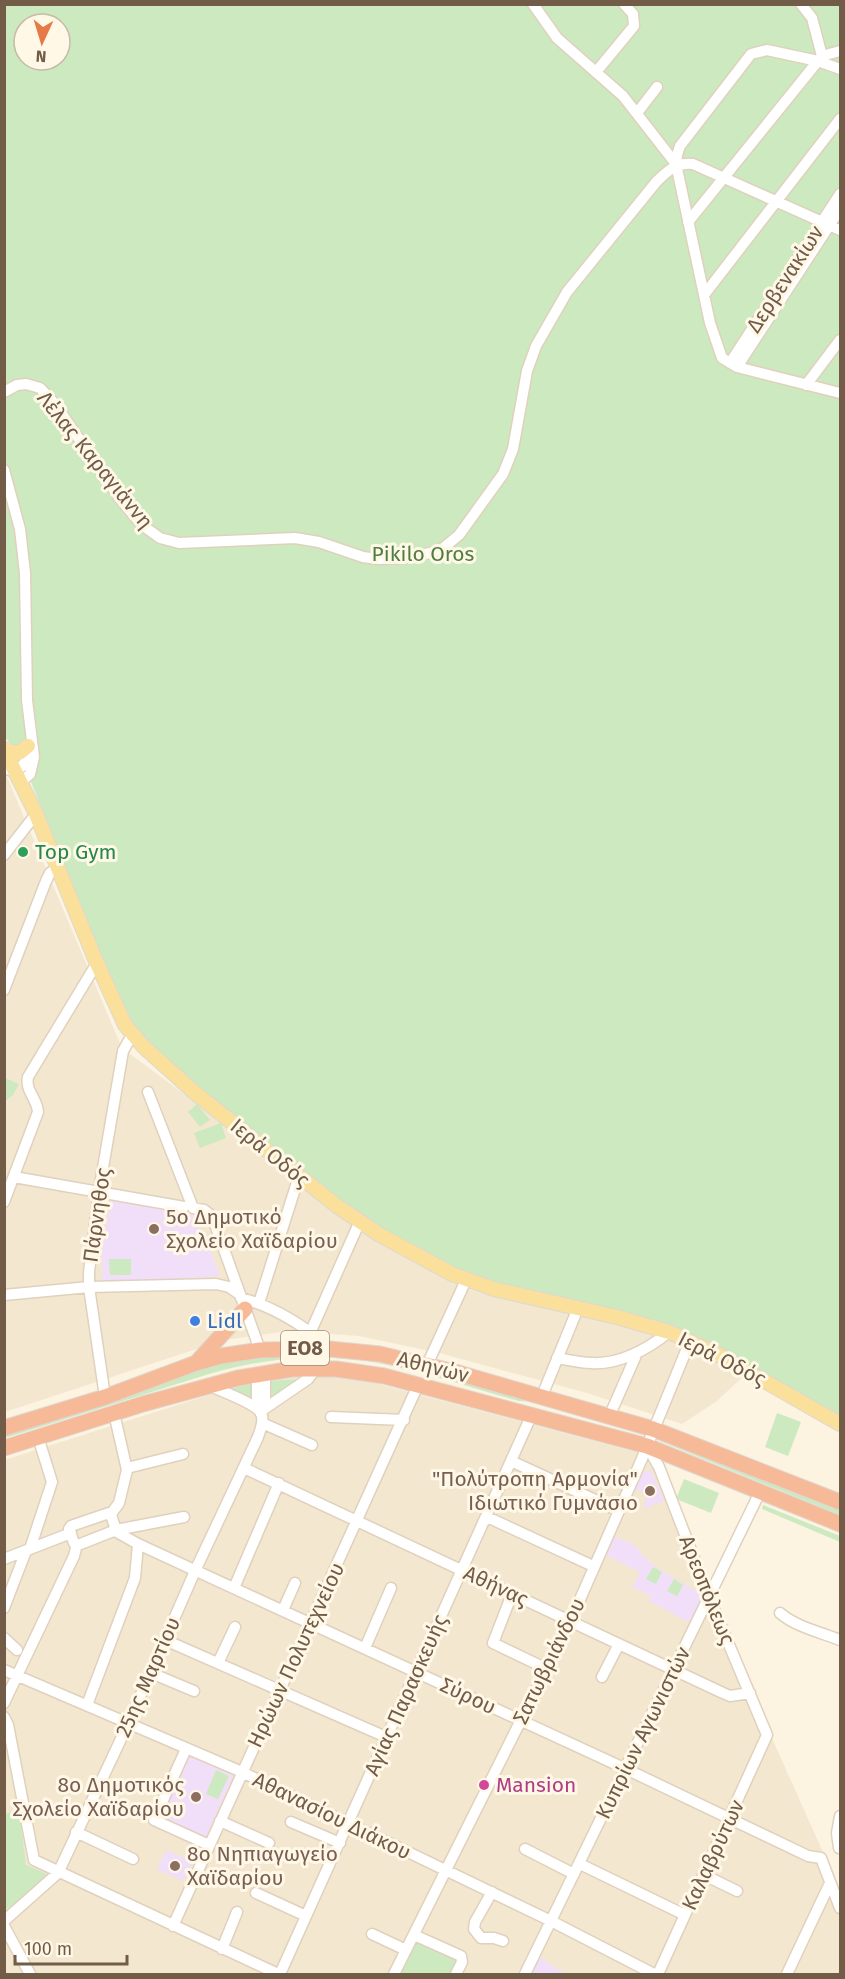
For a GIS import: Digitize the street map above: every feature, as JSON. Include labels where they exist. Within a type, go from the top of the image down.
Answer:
[{"type":"highway","points":[[196,1363],[246,1301]]},
{"type":"highway","name":"Αθηνών","points":[[4,1428],[105,1397],[221,1356],[260,1350],[330,1349],[380,1354],[427,1365],[653,1429],[840,1502]]},
{"type":"highway","name":"Αθηνών","points":[[4,1448],[114,1413],[261,1374],[317,1367],[353,1370],[532,1414],[647,1446],[840,1524]]},
{"type":"main road","points":[[5,750],[19,753],[28,746]]},
{"type":"main road","name":"Ιερά Οδός","points":[[5,750],[14,773],[36,814],[119,1014],[132,1035],[194,1092],[299,1176],[360,1221],[403,1247],[466,1280],[669,1332],[690,1341],[840,1424]]},
{"type":"street","points":[[533,4],[557,38],[623,96],[676,164]]},
{"type":"street","points":[[596,72],[634,26],[633,14],[624,4]]},
{"type":"street","points":[[801,4],[812,18],[820,58]]},
{"type":"street","points":[[840,69],[820,58],[767,50],[751,54],[681,146],[676,164],[710,323],[722,358],[733,365],[840,393]]},
{"type":"street","points":[[688,222],[820,58],[840,51]]},
{"type":"street","points":[[637,113],[657,87]]},
{"type":"street","points":[[704,295],[840,119]]},
{"type":"street","points":[[676,164],[693,164],[840,231]]},
{"type":"street","name":"Λέλας Καραγιάννη","points":[[4,392],[17,385],[26,384],[40,388],[55,404],[121,500],[142,525],[160,538],[179,543],[295,538],[319,542],[363,557],[377,559],[430,554],[442,549],[459,535],[506,469],[513,449],[526,371],[536,346],[567,292],[657,181],[676,164]]},
{"type":"street","name":"Δερβενακίων","points":[[733,365],[826,224],[840,194]]},
{"type":"street","name":"Δερβενακίων","points":[[826,224],[840,209]]},
{"type":"street","points":[[806,385],[840,340]]},
{"type":"street","points":[[4,470],[24,550],[28,746],[26,762],[14,773]]},
{"type":"street","points":[[14,773],[28,778],[33,763],[34,745],[28,717]]},
{"type":"street","points":[[6,850],[36,814]]},
{"type":"street","points":[[4,990],[50,873],[58,867]]},
{"type":"street","points":[[42,894],[50,885],[64,882]]},
{"type":"street","points":[[4,1202],[38,1112],[36,1101],[28,1088],[28,1077],[97,963]]},
{"type":"street","name":"Πάρνηθος","points":[[105,1397],[89,1287],[92,1238],[123,1051],[132,1035]]},
{"type":"street","points":[[148,1092],[193,1208],[204,1210],[212,1216],[246,1301],[260,1350]]},
{"type":"street","points":[[14,1176],[184,1207]]},
{"type":"street","points":[[246,1301],[299,1176]]},
{"type":"street","points":[[311,1331],[360,1221]]},
{"type":"street","points":[[427,1365],[466,1280]]},
{"type":"street","points":[[4,1295],[89,1287],[216,1284],[229,1287],[246,1301],[311,1331],[330,1349]]},
{"type":"street","points":[[542,1396],[578,1308]]},
{"type":"street","points":[[557,1359],[611,1362],[637,1353],[669,1332]]},
{"type":"street","name":"Σατωβριάνδου","points":[[394,1974],[570,1622],[690,1341]]},
{"type":"street","points":[[609,1417],[637,1353]]},
{"type":"street","points":[[262,1415],[308,1379],[317,1367]]},
{"type":"street","name":"25ης Μαρτίου","points":[[4,1921],[58,1873],[128,1724],[195,1570],[244,1468],[262,1415],[257,1405],[261,1374]]},
{"type":"street","name":"Ηρώων Πολυτεχνείου","points":[[173,1926],[418,1385]]},
{"type":"street","points":[[210,1386],[254,1407],[262,1415],[312,1444]]},
{"type":"street","points":[[114,1413],[128,1468],[119,1503],[111,1514],[115,1531]]},
{"type":"street","name":"Αγίας Παρασκευής","points":[[279,1974],[349,1824],[532,1414]]},
{"type":"street","points":[[331,1417],[404,1420]]},
{"type":"street","points":[[4,1608],[52,1482],[38,1437]]},
{"type":"street","name":"Αρεοπόλεως","points":[[647,1446],[659,1467],[709,1597],[767,1735]]},
{"type":"street","points":[[128,1468],[183,1454]]},
{"type":"street","points":[[511,1461],[619,1511]]},
{"type":"street","name":"Αθήνας","points":[[244,1468],[730,1696],[750,1693]]},
{"type":"street","points":[[234,1588],[279,1483]]},
{"type":"street","name":"Κυπρίων Αγωνιστών","points":[[525,1974],[760,1492]]},
{"type":"street","points":[[77,1545],[70,1533],[71,1526],[107,1513],[111,1514]]},
{"type":"street","points":[[77,1545],[115,1531],[184,1517]]},
{"type":"street","points":[[487,1517],[593,1566]]},
{"type":"street","name":"Σύρου","points":[[115,1531],[138,1544],[365,1647],[730,1820],[808,1856],[821,1858]]},
{"type":"street","points":[[4,1559],[70,1533]]},
{"type":"street","points":[[87,1705],[135,1578],[138,1544]]},
{"type":"street","points":[[4,1703],[74,1556],[77,1545]]},
{"type":"street","points":[[284,1610],[295,1583]]},
{"type":"street","points":[[365,1647],[391,1588]]},
{"type":"street","points":[[513,1594],[493,1643],[545,1668]]},
{"type":"street","points":[[780,1613],[787,1619],[840,1640]]},
{"type":"street","points":[[219,1663],[235,1627]]},
{"type":"street","points":[[4,1638],[17,1650]]},
{"type":"street","points":[[165,1640],[386,1737]]},
{"type":"street","points":[[602,1677],[619,1644]]},
{"type":"street","name":"Αθανασίου Διάκου","points":[[4,1670],[242,1772],[656,1974]]},
{"type":"street","points":[[151,1673],[194,1691]]},
{"type":"street","points":[[4,1717],[8,1725],[33,1858],[37,1862],[279,1974]]},
{"type":"street","name":"Καλαβρύτων","points":[[656,1974],[730,1820],[767,1735]]},
{"type":"street","points":[[186,1749],[154,1820],[209,1845]]},
{"type":"street","points":[[840,1816],[837,1833],[840,1847],[821,1858],[840,1908]]},
{"type":"street","points":[[220,1821],[269,1843]]},
{"type":"street","points":[[291,1822],[340,1843]]},
{"type":"street","points":[[76,1832],[133,1859]]},
{"type":"street","points":[[525,1849],[685,1915]]},
{"type":"street","points":[[704,1875],[737,1891]]},
{"type":"street","points":[[787,1974],[830,1883]]},
{"type":"street","points":[[492,1892],[475,1922],[474,1929],[481,1938],[503,1941]]},
{"type":"street","points":[[256,1893],[306,1916]]},
{"type":"street","points":[[222,1949],[237,1912]]},
{"type":"street","points":[[4,1926],[30,1974]]},
{"type":"street","points":[[372,1934],[406,1950]]},
{"type":"street","points":[[414,1935],[461,1956],[462,1962],[456,1974]]},
{"type":"shaded area","points":[[4,770],[122,1048],[399,1253],[462,1287],[487,1295],[622,1325],[677,1341],[752,1368],[717,1401],[682,1424],[587,1393],[439,1353],[359,1336],[289,1331],[224,1340],[5,1412]]},
{"type":"shaded area","name":"5ο Δημοτικό Σχολείο Χαϊδαρίου","points":[[112,1198],[196,1214],[220,1276],[102,1283],[102,1244]]},
{"type":"shaded area","points":[[304,1375],[352,1377],[651,1456],[827,1861],[820,1864],[840,1913],[840,1974],[5,1974],[4,1460],[253,1381]]},
{"type":"shaded area","name":"\"Πολύτροπη Αρμονία\" Ιδιωτικό Γυμνάσιο","points":[[651,1470],[664,1501],[644,1509],[646,1494],[635,1489],[638,1475]]},
{"type":"shaded area","points":[[614,1536],[636,1546],[642,1555],[657,1568],[703,1595],[690,1623],[649,1601],[651,1596],[632,1587],[640,1572],[605,1555]]},
{"type":"shaded area","name":"8ο Δημοτικός Σχολείο Χαϊδαρίου","points":[[187,1754],[234,1774],[205,1840],[158,1819]]},
{"type":"shaded area","name":"8ο Νηπιαγωγείο Χαϊδαρίου","points":[[166,1850],[192,1861],[190,1872],[187,1871],[183,1881],[157,1870]]},
{"type":"shaded area","points":[[540,1957],[551,1965],[566,1974],[532,1974]]},
{"type":"green space","name":"Pikilo Oros","points":[[5,5],[840,5],[840,1424],[690,1341],[494,1289],[380,1235],[132,1035],[31,782],[5,737]]},
{"type":"green space","points":[[5,1078],[19,1084],[13,1095],[5,1101]]},
{"type":"green space","points":[[197,1104],[210,1120],[200,1127],[188,1112]]},
{"type":"green space","points":[[221,1123],[226,1138],[200,1148],[194,1133]]},
{"type":"green space","points":[[109,1259],[131,1259],[131,1275],[110,1275]]},
{"type":"green space","points":[[292,1353],[378,1359],[540,1402],[519,1401],[413,1371],[371,1362],[314,1357],[296,1358],[244,1365],[209,1374],[5,1438],[5,1431],[243,1357]]},
{"type":"green space","points":[[300,1379],[272,1399],[271,1381]]},
{"type":"green space","points":[[253,1383],[252,1401],[227,1390]]},
{"type":"green space","points":[[777,1413],[801,1422],[788,1456],[765,1447]]},
{"type":"green space","points":[[662,1438],[840,1508],[840,1515],[660,1441]]},
{"type":"green space","points":[[684,1479],[719,1493],[711,1513],[676,1499]]},
{"type":"green space","points":[[763,1505],[840,1536],[840,1542],[762,1509]]},
{"type":"green space","points":[[653,1567],[662,1572],[656,1584],[646,1579]]},
{"type":"green space","points":[[674,1579],[683,1585],[677,1596],[667,1591]]},
{"type":"green space","points":[[216,1770],[229,1776],[218,1799],[206,1794]]},
{"type":"green space","points":[[19,1808],[26,1865],[47,1874],[15,1904],[6,1909],[4,1815]]},
{"type":"green space","points":[[416,1939],[459,1960],[452,1974],[400,1974]]},
{"type":"place","name":"Top Gym","points":[[23,852]]},
{"type":"place","name":"5ο Δημοτικό Σχολείο Χαϊδαρίου","points":[[154,1229]]},
{"type":"place","name":"Lidl","points":[[195,1321]]},
{"type":"place","name":"\"Πολύτροπη Αρμονία\" Ιδιωτικό Γυμνάσιο","points":[[650,1491]]},
{"type":"place","name":"Mansion","points":[[484,1785]]},
{"type":"place","name":"8ο Δημοτικός Σχολείο Χαϊδαρίου","points":[[196,1797]]},
{"type":"place","name":"8ο Νηπιαγωγείο Χαϊδαρίου","points":[[175,1866]]}]
